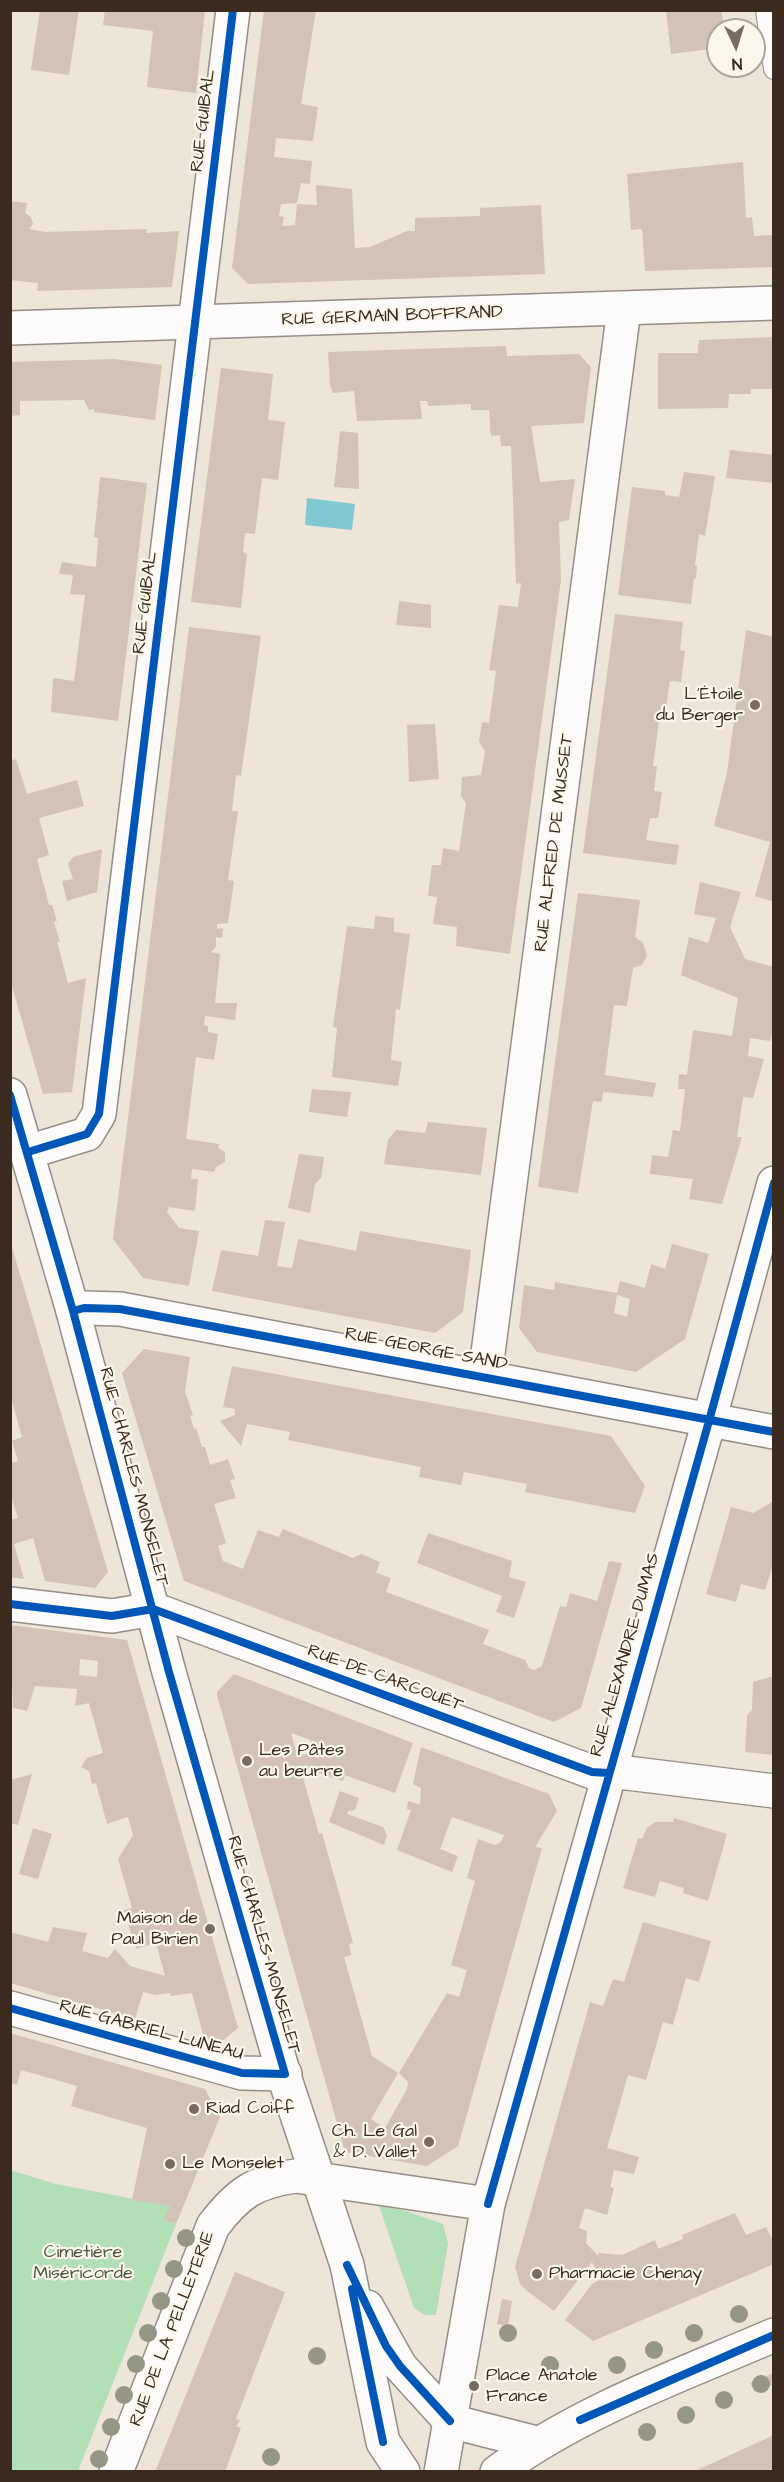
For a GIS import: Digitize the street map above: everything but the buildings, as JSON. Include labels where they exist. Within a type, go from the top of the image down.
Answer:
[{"type":"street","name":"RUE GUIBAL","points":[[28,1152],[87,1134],[99,1114],[233,10]]},
{"type":"street","name":"RUE GERMAIN BOFFRAND","points":[[10,328],[774,303]]},
{"type":"street","name":"RUE ALFRED DE MUSSET","points":[[485,1376],[624,309]]},
{"type":"street","name":"RUE CHARLES MONSELET","points":[[10,1095],[73,1311],[153,1609],[285,2074],[346,2265],[384,2457]]},
{"type":"street","name":"RUE ALEXANDRE DUMAS","points":[[450,2421],[488,2205],[774,1183]]},
{"type":"street","name":"RUE GEORGE SAND","points":[[73,1311],[84,1308],[120,1309],[774,1432]]},
{"type":"street","points":[[10,1604],[112,1616],[153,1609]]},
{"type":"street","name":"RUE DE CARCOUËT","points":[[153,1609],[592,1773],[774,1791]]},
{"type":"street","name":"RUE GABRIEL LUNEAU","points":[[10,2008],[242,2073],[285,2074]]},
{"type":"street","name":"RUE DE LA PELLETERIE","points":[[116,2472],[213,2226],[231,2201],[249,2189],[277,2178],[296,2176],[488,2205]]},
{"type":"street","name":"RUE CHARLES MONSELET","points":[[346,2265],[386,2346],[400,2366],[450,2421]]},
{"type":"street","points":[[497,2472],[531,2457],[587,2416],[774,2335]]},
{"type":"street","points":[[441,2472],[450,2421],[531,2457]]},
{"type":"street","points":[[384,2457],[403,2472]]},
{"type":"lane","points":[[766,10],[774,69]]},
{"type":"green space","name":"Cimetière Miséricorde","points":[[10,2170],[56,2184],[170,2206],[165,2220],[176,2224],[78,2471],[11,2471]]},
{"type":"green space","points":[[379,2206],[406,2211],[443,2224],[448,2243],[436,2315],[425,2315],[414,2308]]},
{"type":"water","points":[[307,498],[355,504],[352,530],[305,525]]},
{"type":"cycle path","points":[[28,1152],[87,1134],[99,1114],[233,10]]},
{"type":"cycle path","points":[[10,1095],[73,1311],[169,1672],[285,2074],[242,2073],[10,2008]]},
{"type":"cycle path","points":[[488,2204],[774,1183]]},
{"type":"cycle path","points":[[73,1311],[84,1308],[120,1309],[774,1432]]},
{"type":"cycle path","points":[[10,1604],[112,1616],[153,1609],[592,1772],[608,1773]]},
{"type":"cycle path","points":[[347,2265],[386,2346],[400,2366],[450,2421]]},
{"type":"cycle path","points":[[352,2289],[383,2442]]},
{"type":"cycle path","points":[[580,2420],[774,2335]]},
{"type":"place","name":"L'Étoile du Berger","points":[[755,705]]},
{"type":"place","name":"Les Pâtes au beurre","points":[[247,1761]]},
{"type":"place","name":"Maison de Paul Birien","points":[[210,1929]]},
{"type":"place","name":"Riad Coiff","points":[[194,2109]]},
{"type":"place","name":"Ch. Le Gal & D. Vallet","points":[[429,2142]]},
{"type":"place","name":"Le Monselet","points":[[170,2164]]},
{"type":"place","name":"Pharmacie Chenay","points":[[537,2274]]},
{"type":"place","name":"Place Anatole France","points":[[474,2386]]}]
